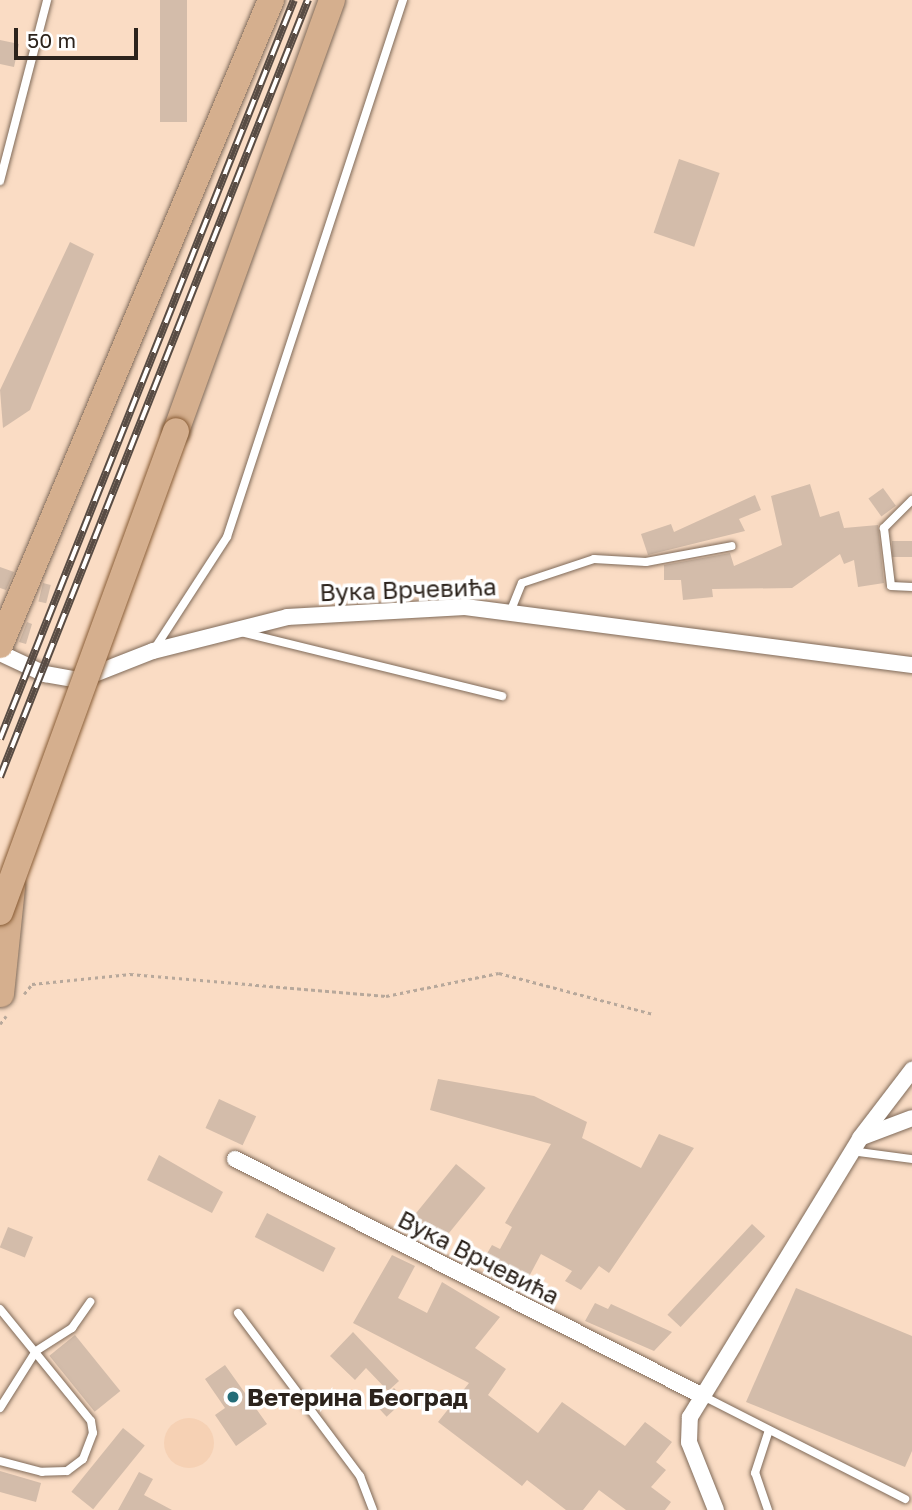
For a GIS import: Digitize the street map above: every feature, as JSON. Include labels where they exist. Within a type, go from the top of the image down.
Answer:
[{"type":"main road","points":[[0,645],[271,0]]},
{"type":"main road","points":[[0,912],[332,0]]},
{"type":"main road","points":[[8,1004],[13,877]]},
{"type":"street","name":"Вука Врчевића","points":[[0,653],[45,674],[79,680],[153,651],[231,630],[371,610],[511,610],[912,665]]},
{"type":"street","points":[[716,1510],[687,1433],[703,1396],[856,1144],[912,1070]]},
{"type":"street","points":[[856,1144],[912,1118]]},
{"type":"street","name":"Вука Врчевића","points":[[235,1159],[703,1396]]},
{"type":"lane","points":[[0,181],[47,0]]},
{"type":"lane","points":[[153,651],[227,537],[403,0]]},
{"type":"lane","points":[[912,500],[884,528],[891,586],[912,587]]},
{"type":"lane","points":[[511,610],[522,583],[594,559],[646,562],[732,546]]},
{"type":"lane","points":[[231,630],[502,696]]},
{"type":"lane","points":[[856,1144],[912,1159]]},
{"type":"lane","points":[[0,1408],[36,1351],[72,1328],[90,1302]]},
{"type":"lane","points":[[0,1309],[92,1421],[90,1445],[68,1471],[42,1472],[0,1461]]},
{"type":"lane","points":[[238,1313],[360,1476],[373,1510]]},
{"type":"lane","points":[[703,1396],[905,1499]]},
{"type":"lane","points":[[768,1510],[755,1474],[769,1430]]},
{"type":"path","points":[[0,1024],[8,1004],[32,984],[130,974],[386,996],[499,973],[653,1014]]},
{"type":"shaded area","points":[[0,0],[912,0],[912,1510],[0,1510]]},
{"type":"shaded area","points":[[189,1418],[207,1425],[214,1443],[207,1461],[189,1468],[171,1461],[164,1443],[171,1425]]},
{"type":"building","points":[[160,0],[187,0],[187,122],[160,122]]},
{"type":"building","points":[[0,40],[19,44],[14,67],[0,64]]},
{"type":"building","points":[[679,159],[720,173],[694,247],[654,233]]},
{"type":"building","points":[[70,242],[94,254],[30,410],[3,428],[0,390]]},
{"type":"building","points":[[810,484],[820,517],[839,511],[844,528],[878,525],[884,583],[858,587],[854,560],[844,564],[840,554],[792,588],[712,589],[713,597],[683,600],[681,580],[664,580],[664,565],[730,553],[734,566],[782,545],[771,496]]},
{"type":"building","points":[[883,488],[896,506],[881,516],[868,499]]},
{"type":"building","points":[[755,495],[761,510],[739,519],[745,531],[648,555],[641,534],[671,524],[674,532]]},
{"type":"building","points":[[892,541],[912,541],[912,557],[892,557]]},
{"type":"building","points":[[0,567],[14,572],[6,590],[0,588]]},
{"type":"building","points":[[43,583],[51,585],[46,603],[38,601]]},
{"type":"building","points":[[27,622],[32,624],[26,644],[19,642]]},
{"type":"building","points":[[438,1079],[534,1096],[587,1122],[582,1138],[641,1168],[659,1134],[694,1148],[609,1273],[599,1266],[581,1290],[565,1281],[572,1271],[541,1254],[524,1286],[482,1262],[492,1245],[500,1249],[512,1227],[505,1223],[551,1144],[430,1110]]},
{"type":"building","points":[[219,1099],[256,1116],[243,1145],[205,1128]]},
{"type":"building","points":[[159,1155],[223,1192],[212,1213],[147,1180]]},
{"type":"building","points":[[456,1164],[486,1188],[442,1242],[413,1218]]},
{"type":"building","points":[[267,1213],[336,1248],[323,1272],[255,1237]]},
{"type":"building","points":[[752,1224],[765,1236],[681,1327],[667,1315]]},
{"type":"building","points":[[8,1227],[33,1237],[25,1258],[0,1247]]},
{"type":"building","points":[[392,1255],[415,1266],[398,1298],[427,1313],[442,1282],[500,1317],[475,1348],[506,1369],[488,1395],[538,1433],[562,1402],[625,1446],[645,1422],[672,1442],[656,1462],[666,1470],[651,1487],[671,1502],[665,1510],[626,1510],[599,1490],[583,1510],[566,1510],[527,1480],[522,1486],[438,1422],[469,1383],[353,1323]]},
{"type":"building","points":[[796,1288],[912,1336],[912,1451],[905,1467],[746,1402]]},
{"type":"building","points":[[595,1303],[608,1309],[611,1304],[672,1332],[654,1351],[585,1321]]},
{"type":"building","points":[[353,1332],[399,1381],[388,1391],[366,1368],[355,1380],[330,1356]]},
{"type":"building","points":[[75,1335],[120,1391],[95,1412],[49,1356]]},
{"type":"building","name":"Ветерина Београд","points":[[225,1365],[267,1424],[236,1446],[215,1415],[225,1408],[205,1379]]},
{"type":"building","points":[[394,1388],[405,1400],[387,1417],[376,1405]]},
{"type":"building","points":[[123,1428],[145,1446],[93,1509],[71,1492]]},
{"type":"building","points":[[0,1471],[41,1483],[36,1502],[0,1492]]},
{"type":"building","points":[[139,1472],[153,1479],[144,1495],[172,1510],[118,1510]]},
{"type":"railway","points":[[0,739],[294,0]]},
{"type":"railway","points":[[0,777],[308,0]]},
{"type":"place","name":"Ветерина Београд","points":[[233,1397]]}]
